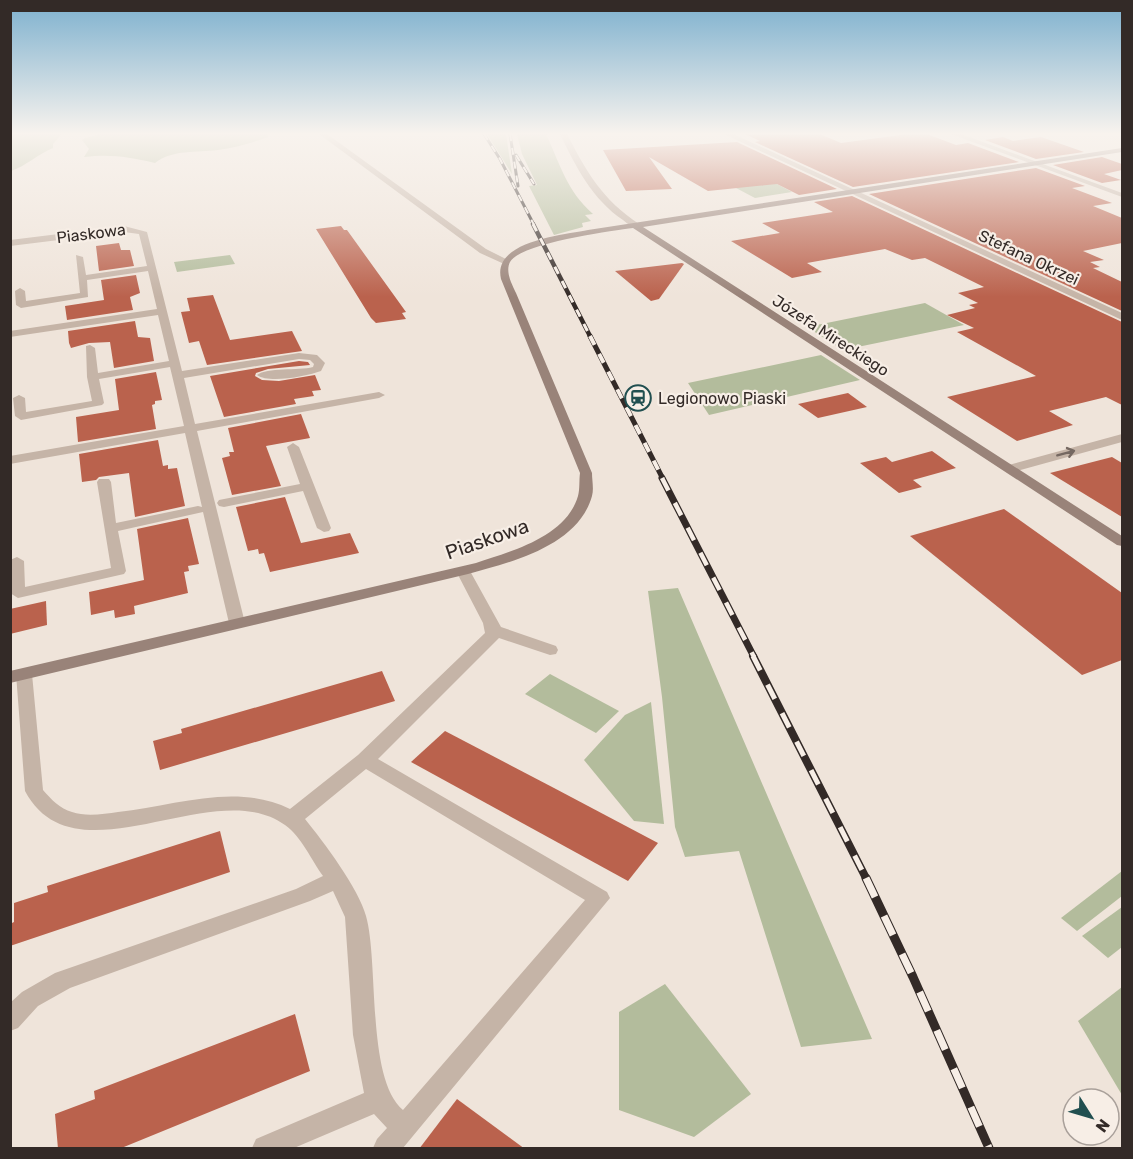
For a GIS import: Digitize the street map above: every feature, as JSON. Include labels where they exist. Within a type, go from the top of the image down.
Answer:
[{"type":"street","points":[[396,188],[483,251],[505,261],[516,252],[542,243],[878,188]]},
{"type":"street","points":[[592,188],[613,210],[636,226]]},
{"type":"street","name":"Stefana Okrzei","points":[[844,188],[1122,317]]},
{"type":"street","points":[[1103,188],[1122,195]]},
{"type":"street","name":"Józefa Mireckiego","points":[[636,226],[1122,542]]},
{"type":"street","name":"Piaskowa","points":[[10,243],[134,228],[144,234],[237,623]]},
{"type":"street","points":[[20,291],[21,304],[85,295],[79,257]]},
{"type":"street","name":"Piaskowa","points":[[17,676],[463,572],[524,553],[546,542],[564,527],[576,513],[588,486],[585,473],[511,293],[504,272],[505,261]]},
{"type":"street","points":[[82,278],[152,268]]},
{"type":"street","points":[[10,334],[162,311]]},
{"type":"street","points":[[19,398],[21,416],[98,403],[90,348]]},
{"type":"street","points":[[93,377],[299,356],[313,357],[320,363],[317,369],[301,374],[263,375]]},
{"type":"street","points":[[10,460],[379,395]]},
{"type":"street","points":[[1010,469],[1122,438]]},
{"type":"street","points":[[293,447],[324,528]]},
{"type":"street","points":[[17,561],[18,593],[119,571],[104,482]]},
{"type":"street","points":[[224,503],[308,486]]},
{"type":"street","points":[[110,528],[198,510]]},
{"type":"street","points":[[463,572],[494,630],[550,650]]},
{"type":"street","points":[[292,819],[365,760],[487,643],[494,630]]},
{"type":"street","points":[[17,676],[34,791],[41,801],[56,813],[76,821],[105,821],[221,805],[256,804],[292,819],[350,899],[356,917],[365,1035],[378,1100],[387,1113],[405,1127]]},
{"type":"street","points":[[365,760],[600,898],[386,1149]]},
{"type":"street","points":[[10,1020],[30,999],[63,980],[303,895],[336,880]]},
{"type":"street","points":[[265,1149],[378,1100]]},
{"type":"green space","points":[[530,188],[571,188],[593,214],[585,215],[591,221],[582,223],[583,227],[554,235]]},
{"type":"green space","points":[[736,188],[785,188],[792,192],[755,198]]},
{"type":"green space","points":[[230,255],[235,264],[177,272],[174,262]]},
{"type":"green space","points":[[925,303],[964,325],[843,350],[807,327]]},
{"type":"green space","points":[[821,355],[860,380],[709,415],[688,383]]},
{"type":"green space","points":[[678,588],[872,1039],[801,1047],[739,851],[685,857],[675,827],[662,697],[648,591]]},
{"type":"green space","points":[[550,674],[619,711],[596,733],[525,694]]},
{"type":"green space","points":[[651,702],[664,824],[634,821],[584,760],[625,715]]},
{"type":"green space","points":[[1122,871],[1122,896],[1077,931],[1061,918]]},
{"type":"green space","points":[[1122,907],[1122,947],[1108,958],[1082,936]]},
{"type":"green space","points":[[665,984],[751,1094],[694,1137],[619,1110],[619,1012]]},
{"type":"green space","points":[[1122,987],[1122,1095],[1121,1087],[1117,1087],[1078,1021]]},
{"type":"building","points":[[624,188],[672,189],[626,191]]},
{"type":"building","points":[[703,188],[737,188],[708,191]]},
{"type":"building","points":[[785,188],[837,189],[799,195]]},
{"type":"building","points":[[907,188],[1072,188],[1112,203],[1093,206],[1122,218],[1122,243],[1083,251],[1104,260],[1090,262],[1100,267],[1093,268],[1122,282],[1122,311],[869,194]]},
{"type":"building","points":[[852,196],[1122,322],[1122,405],[1106,397],[1049,411],[1073,425],[1017,441],[947,397],[1036,376],[957,332],[974,328],[947,315],[975,308],[969,305],[978,303],[958,293],[984,287],[925,258],[912,260],[885,249],[807,263],[822,272],[792,278],[731,241],[780,233],[762,223],[833,212],[814,202]]},
{"type":"building","points":[[341,226],[347,230],[406,312],[402,313],[406,319],[376,323],[371,318],[316,229]]},
{"type":"building","points":[[119,243],[121,250],[130,250],[134,266],[99,271],[96,246]]},
{"type":"building","points":[[684,264],[659,299],[651,301],[615,271]]},
{"type":"building","points":[[136,275],[140,293],[130,297],[133,310],[67,320],[65,306],[104,300],[101,280]]},
{"type":"building","points":[[213,295],[230,340],[292,331],[302,351],[207,365],[199,341],[189,343],[181,312],[190,311],[187,298]]},
{"type":"building","points":[[135,321],[138,337],[150,338],[154,361],[114,368],[110,342],[89,343],[71,348],[69,343],[68,331]]},
{"type":"building","points":[[299,361],[308,362],[310,365],[268,369],[256,373],[255,376],[262,380],[279,381],[315,375],[321,390],[312,391],[314,396],[294,399],[296,404],[224,417],[210,376]]},
{"type":"building","points":[[156,372],[162,400],[155,401],[152,405],[156,429],[78,442],[76,417],[119,410],[115,379]]},
{"type":"building","points":[[848,393],[867,407],[818,418],[798,404]]},
{"type":"building","points":[[301,414],[310,438],[266,446],[281,486],[232,495],[222,458],[230,456],[229,452],[234,452],[228,428]]},
{"type":"building","points":[[158,440],[163,466],[168,465],[168,469],[177,468],[185,506],[135,517],[129,473],[82,482],[79,454]]},
{"type":"building","points":[[932,451],[956,468],[913,480],[922,487],[899,493],[860,463],[886,457],[892,462]]},
{"type":"building","points":[[1112,457],[1122,463],[1122,517],[1050,473]]},
{"type":"building","points":[[285,497],[301,543],[350,533],[359,553],[270,572],[264,553],[259,554],[258,549],[248,551],[236,507]]},
{"type":"building","points":[[1004,509],[1122,593],[1122,660],[1082,675],[910,536]]},
{"type":"building","points":[[188,518],[199,564],[188,566],[189,571],[184,572],[188,593],[134,606],[135,614],[115,618],[114,610],[91,615],[89,592],[144,580],[137,529]]},
{"type":"building","points":[[46,601],[47,625],[10,634],[10,609]]},
{"type":"building","points":[[382,671],[395,701],[160,770],[153,741],[182,733],[181,729]]},
{"type":"building","points":[[445,731],[658,843],[628,881],[411,762]]},
{"type":"building","points":[[220,831],[230,872],[10,946],[10,924],[14,922],[14,903],[48,892],[47,886]]},
{"type":"building","points":[[295,1014],[310,1071],[119,1149],[58,1149],[55,1114],[95,1099],[94,1091]]},
{"type":"building","points":[[457,1099],[525,1149],[419,1149]]},
{"type":"railway","points":[[515,188],[534,225]]},
{"type":"railway","points":[[533,224],[591,338]]},
{"type":"railway","points":[[590,336],[663,479]]},
{"type":"railway","points":[[662,478],[754,657]]},
{"type":"railway","points":[[753,656],[866,879]]},
{"type":"railway","points":[[866,879],[989,1148]]},
{"type":"place","name":"Legionowo Piaski","points":[[638,398]]}]
